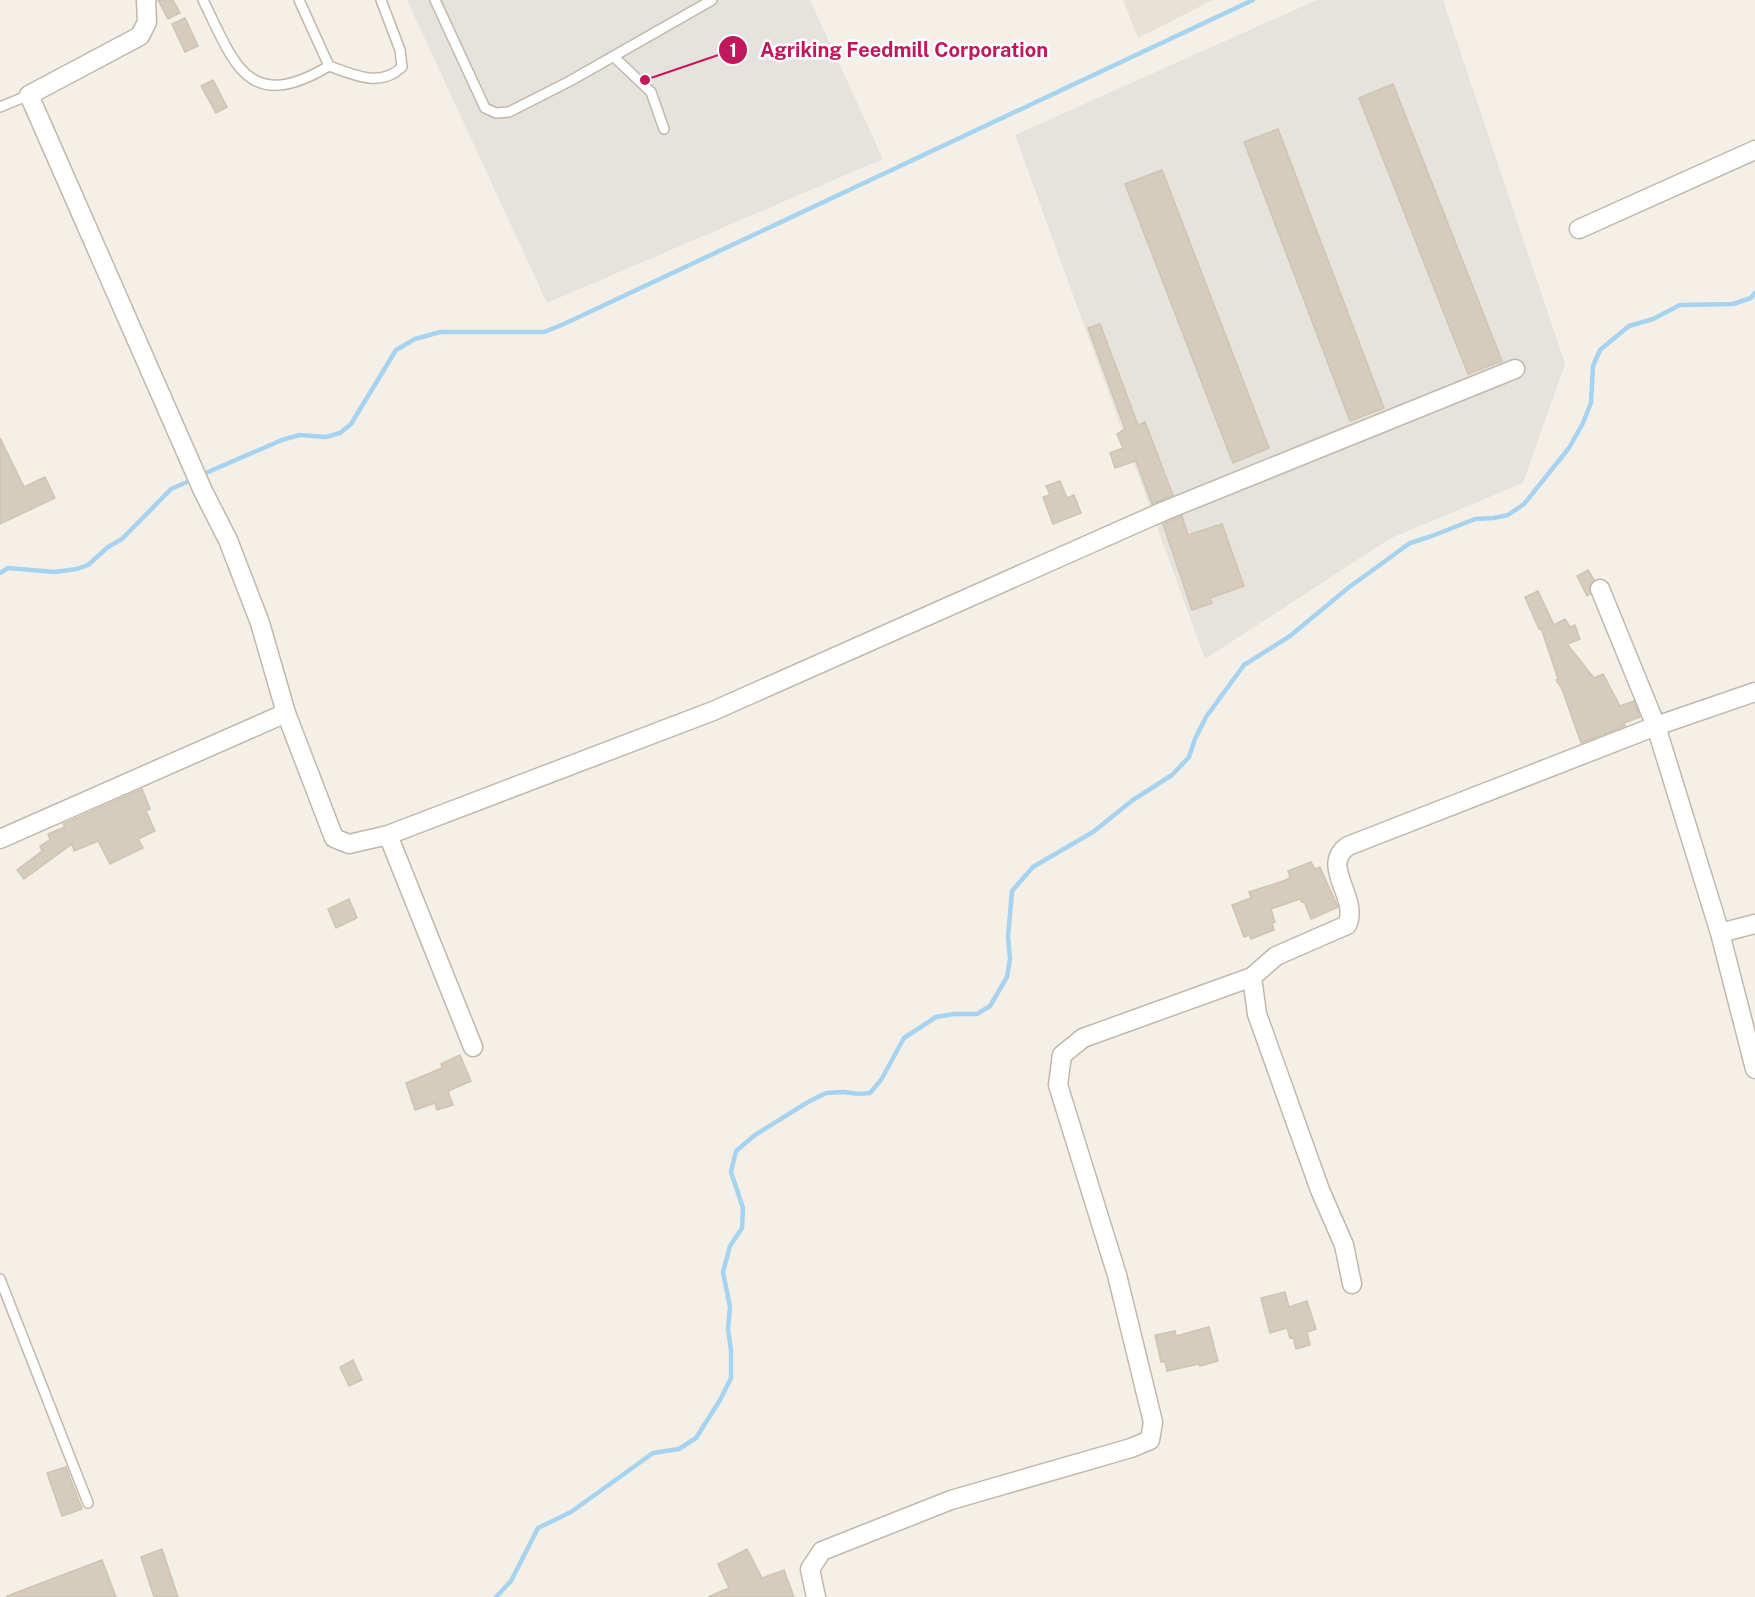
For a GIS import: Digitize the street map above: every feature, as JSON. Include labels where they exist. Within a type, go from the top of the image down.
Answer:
[{"type":"street","points":[[146,0],[147,22],[140,36],[29,95],[203,490],[228,540],[260,623],[286,713],[334,838],[349,844],[388,836],[713,711],[1164,511],[1515,369]]},
{"type":"street","points":[[1580,229],[1755,150]]},
{"type":"street","points":[[1600,589],[1656,726],[1720,933],[1755,1069]]},
{"type":"street","points":[[816,1597],[810,1569],[822,1551],[951,1500],[1131,1448],[1150,1440],[1153,1422],[1117,1275],[1058,1085],[1062,1055],[1083,1038],[1252,977],[1276,956],[1347,925],[1350,913],[1336,864],[1341,851],[1348,846],[1656,726],[1755,692]]},
{"type":"street","points":[[0,839],[286,713]]},
{"type":"street","points":[[388,836],[473,1047]]},
{"type":"street","points":[[1720,933],[1755,924]]},
{"type":"street","points":[[1252,977],[1257,1014],[1320,1190],[1344,1245],[1352,1284]]},
{"type":"lane","points":[[203,0],[229,52],[249,79],[271,87],[292,83],[329,66]]},
{"type":"lane","points":[[299,0],[329,66],[376,80],[393,76],[402,68],[400,50],[381,0]]},
{"type":"lane","points":[[435,0],[485,108],[495,113],[509,112],[712,0]]},
{"type":"lane","points":[[613,56],[651,92],[664,129]]},
{"type":"lane","points":[[0,107],[29,95]]},
{"type":"lane","points":[[0,1279],[88,1503]]},
{"type":"shaded area","points":[[407,0],[810,0],[883,159],[547,303]]},
{"type":"shaded area","points":[[1123,0],[1213,0],[1138,38]]},
{"type":"shaded area","points":[[1317,0],[1443,0],[1565,364],[1523,483],[1391,538],[1205,659],[1015,135]]},
{"type":"building","points":[[158,0],[173,0],[180,13],[168,19]]},
{"type":"building","points":[[185,18],[198,46],[185,52],[172,24]]},
{"type":"building","points":[[213,80],[227,107],[216,113],[201,86]]},
{"type":"building","points":[[1393,84],[1502,361],[1468,374],[1359,98]]},
{"type":"building","points":[[1278,129],[1384,408],[1350,421],[1244,142]]},
{"type":"building","points":[[1162,170],[1269,448],[1233,463],[1125,184]]},
{"type":"building","points":[[1100,324],[1138,425],[1145,422],[1173,495],[1152,504],[1136,461],[1115,468],[1110,453],[1123,448],[1117,434],[1125,429],[1088,328]]},
{"type":"building","points":[[0,438],[24,487],[45,477],[55,498],[0,524]]},
{"type":"building","points":[[1060,481],[1067,498],[1074,495],[1081,513],[1053,524],[1043,497],[1050,495],[1046,486]]},
{"type":"building","points":[[1182,516],[1188,535],[1222,524],[1244,586],[1210,598],[1212,603],[1192,610],[1163,524]]},
{"type":"building","points":[[1588,570],[1594,580],[1589,587],[1590,594],[1587,596],[1577,576]]},
{"type":"building","points":[[1538,591],[1554,625],[1565,619],[1570,627],[1575,625],[1580,639],[1567,644],[1594,678],[1603,674],[1620,706],[1634,701],[1640,717],[1624,723],[1625,726],[1581,743],[1562,689],[1556,680],[1558,679],[1541,628],[1539,629],[1525,597]]},
{"type":"building","points":[[142,789],[150,809],[146,811],[155,831],[138,839],[143,848],[110,864],[98,841],[74,851],[72,844],[24,879],[17,870],[42,851],[40,846],[50,840],[48,834],[65,827],[63,824]]},
{"type":"building","points":[[1311,862],[1315,869],[1320,867],[1338,907],[1311,919],[1304,901],[1300,899],[1271,909],[1275,922],[1272,923],[1274,930],[1251,939],[1249,935],[1244,937],[1232,905],[1251,898],[1249,892],[1286,880],[1290,877],[1288,871]]},
{"type":"building","points":[[349,899],[357,918],[336,928],[328,909]]},
{"type":"building","points":[[460,1055],[471,1081],[448,1091],[453,1105],[437,1110],[435,1103],[415,1110],[406,1083],[442,1068],[441,1064]]},
{"type":"building","points":[[1285,1292],[1289,1307],[1307,1301],[1316,1329],[1307,1332],[1310,1345],[1296,1349],[1293,1337],[1290,1338],[1287,1328],[1270,1333],[1261,1298]]},
{"type":"building","points":[[1209,1327],[1218,1361],[1167,1371],[1165,1361],[1161,1362],[1155,1335],[1175,1331],[1176,1336]]},
{"type":"building","points":[[353,1360],[362,1380],[349,1386],[340,1367]]},
{"type":"building","points":[[66,1467],[82,1509],[62,1516],[47,1473]]},
{"type":"building","points":[[162,1549],[178,1597],[154,1597],[141,1557]]},
{"type":"building","points":[[747,1549],[762,1578],[784,1570],[794,1597],[708,1597],[729,1588],[718,1564]]},
{"type":"building","points":[[102,1560],[116,1597],[7,1596]]},
{"type":"waterway","points":[[201,475],[282,440],[299,435],[326,437],[340,433],[351,424],[396,350],[415,339],[440,332],[544,332],[564,324],[1253,0]]},
{"type":"waterway","points":[[496,1597],[511,1581],[538,1528],[571,1512],[653,1453],[679,1449],[696,1438],[720,1400],[731,1378],[728,1329],[730,1307],[723,1272],[730,1246],[742,1228],[743,1208],[731,1172],[736,1151],[755,1135],[826,1093],[870,1093],[881,1080],[904,1038],[936,1017],[977,1014],[990,1006],[1007,977],[1010,959],[1008,937],[1012,891],[1033,867],[1093,832],[1133,800],[1172,775],[1189,757],[1206,717],[1244,665],[1290,636],[1348,588],[1410,543],[1475,519],[1508,515],[1524,504],[1569,448],[1583,423],[1591,403],[1593,366],[1600,350],[1629,326],[1653,319],[1680,305],[1733,304],[1751,298],[1755,293]]},
{"type":"waterway","points":[[0,573],[8,568],[54,572],[88,565],[108,547],[122,539],[171,489],[194,479]]},
{"type":"place","name":"Agriking Feedmill Corporation","points":[[645,80]]}]
